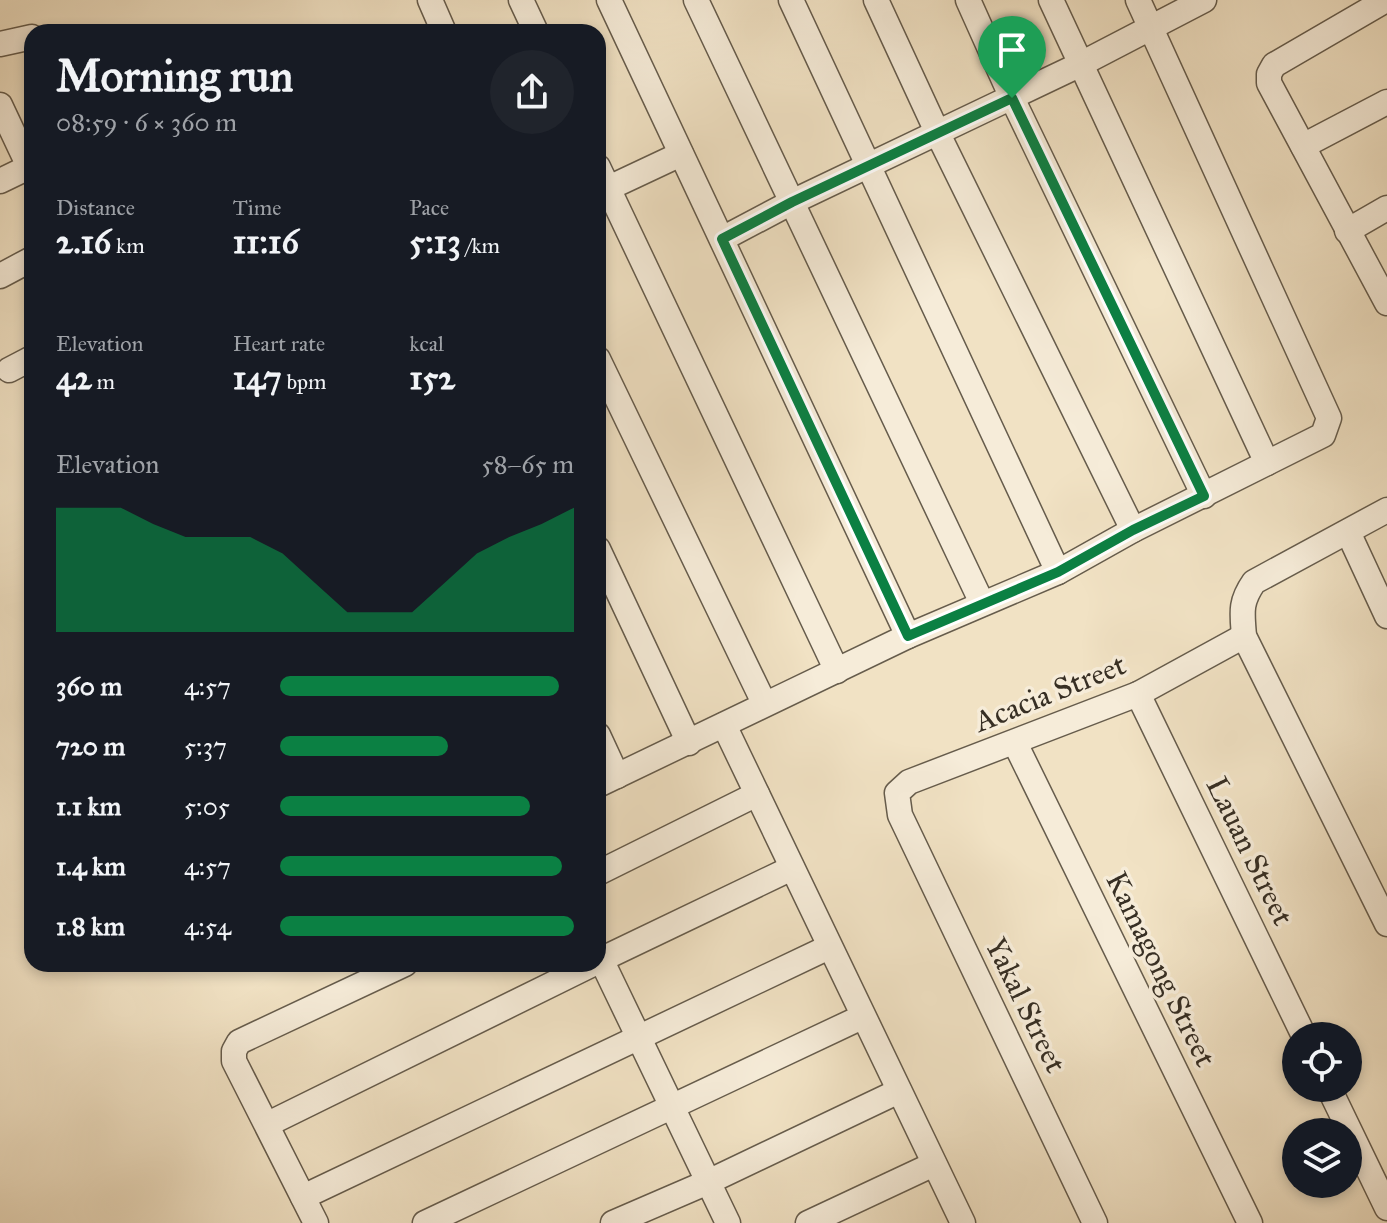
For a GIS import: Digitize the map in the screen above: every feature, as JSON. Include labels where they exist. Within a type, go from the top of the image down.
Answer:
[{"type":"street","points":[[430,0],[440,24]]},
{"type":"street","points":[[521,0],[532,24]]},
{"type":"street","points":[[609,0],[908,636]]},
{"type":"street","points":[[696,0],[982,603]]},
{"type":"street","points":[[791,0],[1058,572]]},
{"type":"street","points":[[876,0],[938,134],[1133,530]]},
{"type":"street","points":[[968,0],[1204,496]]},
{"type":"street","points":[[1051,0],[1267,463]]},
{"type":"street","points":[[608,781],[908,636],[1058,572],[1133,530],[1323,435],[1329,418],[1138,0]]},
{"type":"street","points":[[722,239],[792,202],[1079,65],[1204,0]]},
{"type":"street","points":[[1386,0],[1274,65],[1269,74],[1269,83],[1387,303]]},
{"type":"street","points":[[0,44],[24,39]]},
{"type":"street","points":[[1303,146],[1387,102]]},
{"type":"street","points":[[0,105],[24,155]]},
{"type":"street","points":[[606,181],[681,154]]},
{"type":"street","points":[[0,181],[24,172]]},
{"type":"street","points":[[606,193],[837,671]]},
{"type":"street","points":[[1347,231],[1387,208]]},
{"type":"street","points":[[0,276],[24,263]]},
{"type":"street","points":[[9,370],[24,362]]},
{"type":"street","points":[[606,376],[764,703]]},
{"type":"street","points":[[1387,510],[1254,582],[1243,598],[1244,636],[1387,924]]},
{"type":"street","points":[[1348,532],[1387,616]]},
{"type":"street","points":[[606,566],[689,743]]},
{"type":"street","name":"Acacia Street","points":[[900,815],[897,793],[909,782],[1138,694],[1244,636]]},
{"type":"street","name":"Lauan Street","points":[[1138,694],[1297,1022]]},
{"type":"street","points":[[724,725],[963,1223]]},
{"type":"street","name":"Kamagong Street","points":[[1015,743],[1250,1223]]},
{"type":"street","points":[[606,869],[757,794]]},
{"type":"street","name":"Yakal Street","points":[[900,815],[1095,1223]]},
{"type":"street","points":[[606,956],[792,868]]},
{"type":"street","points":[[303,1197],[829,947]]},
{"type":"street","points":[[316,1223],[234,1061],[234,1051],[239,1042],[388,972]]},
{"type":"street","points":[[268,1124],[574,972]]},
{"type":"street","points":[[604,972],[728,1223]]},
{"type":"street","points":[[425,1223],[862,1017]]},
{"type":"street","points":[[613,1223],[708,1182],[899,1091]]},
{"type":"street","points":[[1336,1102],[1387,1208]]},
{"type":"street","points":[[808,1223],[934,1164]]},
{"type":"route","points":[[1012,98],[1204,496],[1133,530],[1058,572],[908,636],[722,239],[792,202],[1012,98]]}]
